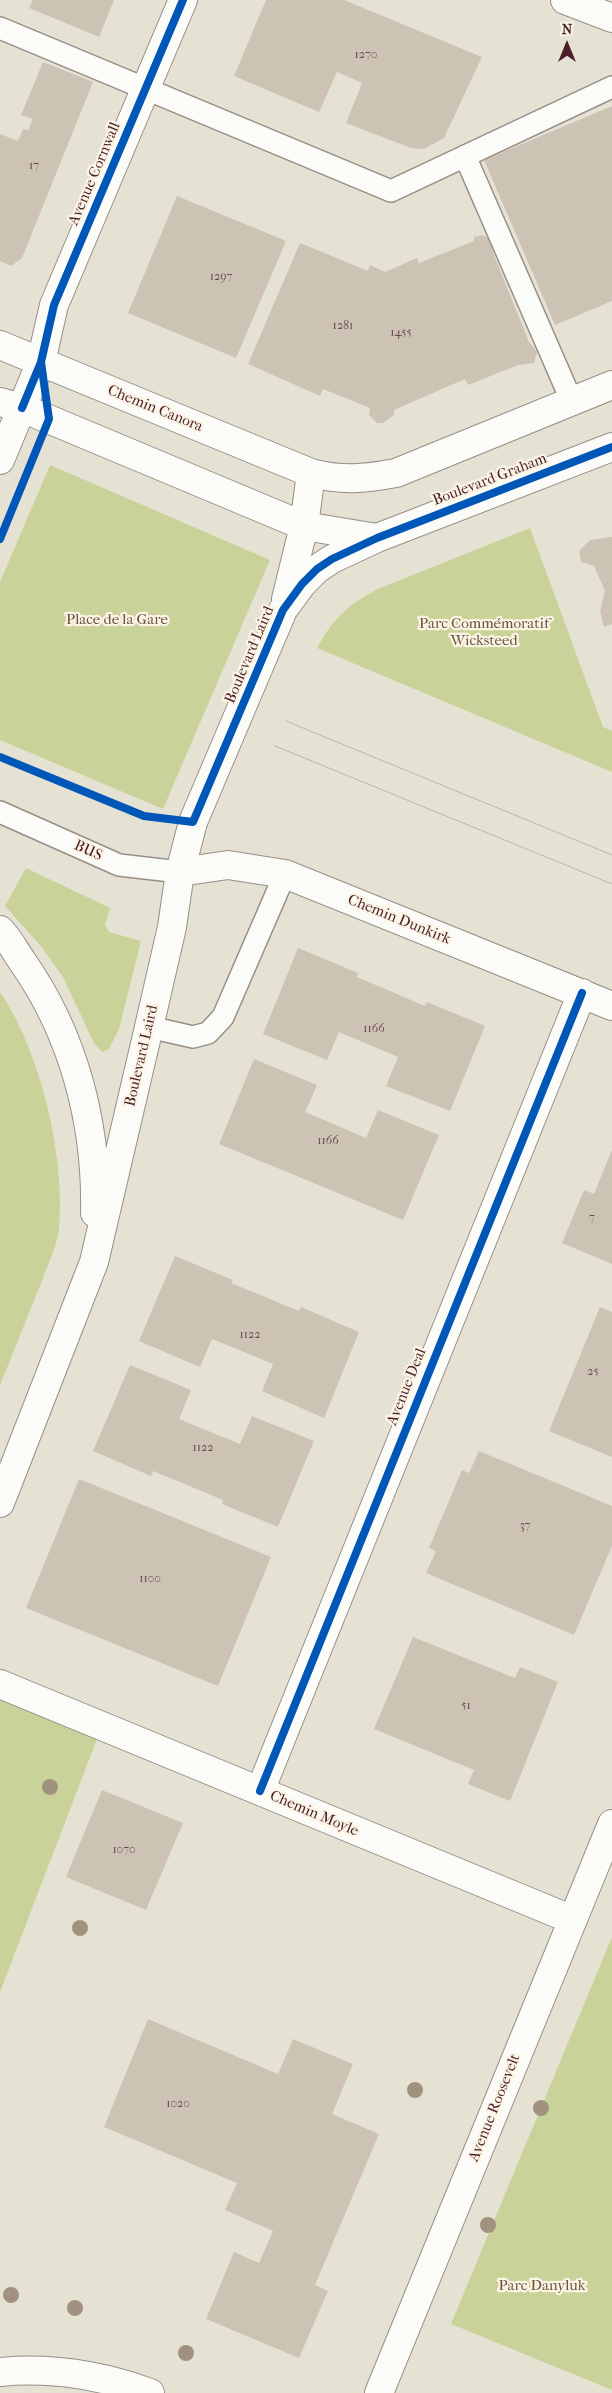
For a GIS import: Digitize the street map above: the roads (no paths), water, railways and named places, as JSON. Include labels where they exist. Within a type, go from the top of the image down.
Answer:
[{"type":"street","name":"Avenue Cornwall","points":[[0,460],[11,405],[41,362],[54,305],[183,0]]},
{"type":"street","points":[[566,0],[612,18]]},
{"type":"street","name":"Chemin Canora","points":[[0,345],[311,473]]},
{"type":"street","points":[[311,473],[337,479],[364,479],[396,474],[612,385]]},
{"type":"street","points":[[11,405],[304,526],[377,538]]},
{"type":"street","name":"Boulevard Graham","points":[[377,538],[612,447]]},
{"type":"street","name":"Boulevard Laird","points":[[0,1503],[94,1262],[172,927],[180,872],[193,822],[283,610],[304,526],[311,473]]},
{"type":"street","name":"Boulevard Laird","points":[[283,610],[302,584],[317,569],[332,559],[377,538]]},
{"type":"street","name":"Chemin Dunkirk","points":[[180,872],[228,865],[285,874],[612,1006]]},
{"type":"street","points":[[0,930],[39,985],[75,1066],[89,1120],[96,1187],[94,1262]]},
{"type":"street","name":"Avenue Deal","points":[[260,1791],[582,993]]},
{"type":"street","name":"Chemin Moyle","points":[[0,1684],[572,1920]]},
{"type":"street","name":"Avenue Roosevelt","points":[[378,2393],[612,1824]]},
{"type":"street","points":[[0,2372],[54,2370],[83,2374],[119,2381],[150,2393]]},
{"type":"lane","points":[[0,28],[391,191],[612,87]]},
{"type":"lane","points":[[465,156],[572,402]]},
{"type":"lane","name":"BUS","points":[[0,812],[119,865],[180,872]]},
{"type":"lane","points":[[149,1027],[193,1037],[208,1033],[223,1017],[285,874]]},
{"type":"tram line","points":[[286,721],[612,855]]},
{"type":"tram line","points":[[275,746],[612,884]]},
{"type":"park label","name":"Place de la Gare","points":[[117,620]]},
{"type":"park label","name":"Parc Commémoratif Wicksteed","points":[[484,632]]},
{"type":"park label","name":"Parc Danyluk","points":[[542,2286]]}]
